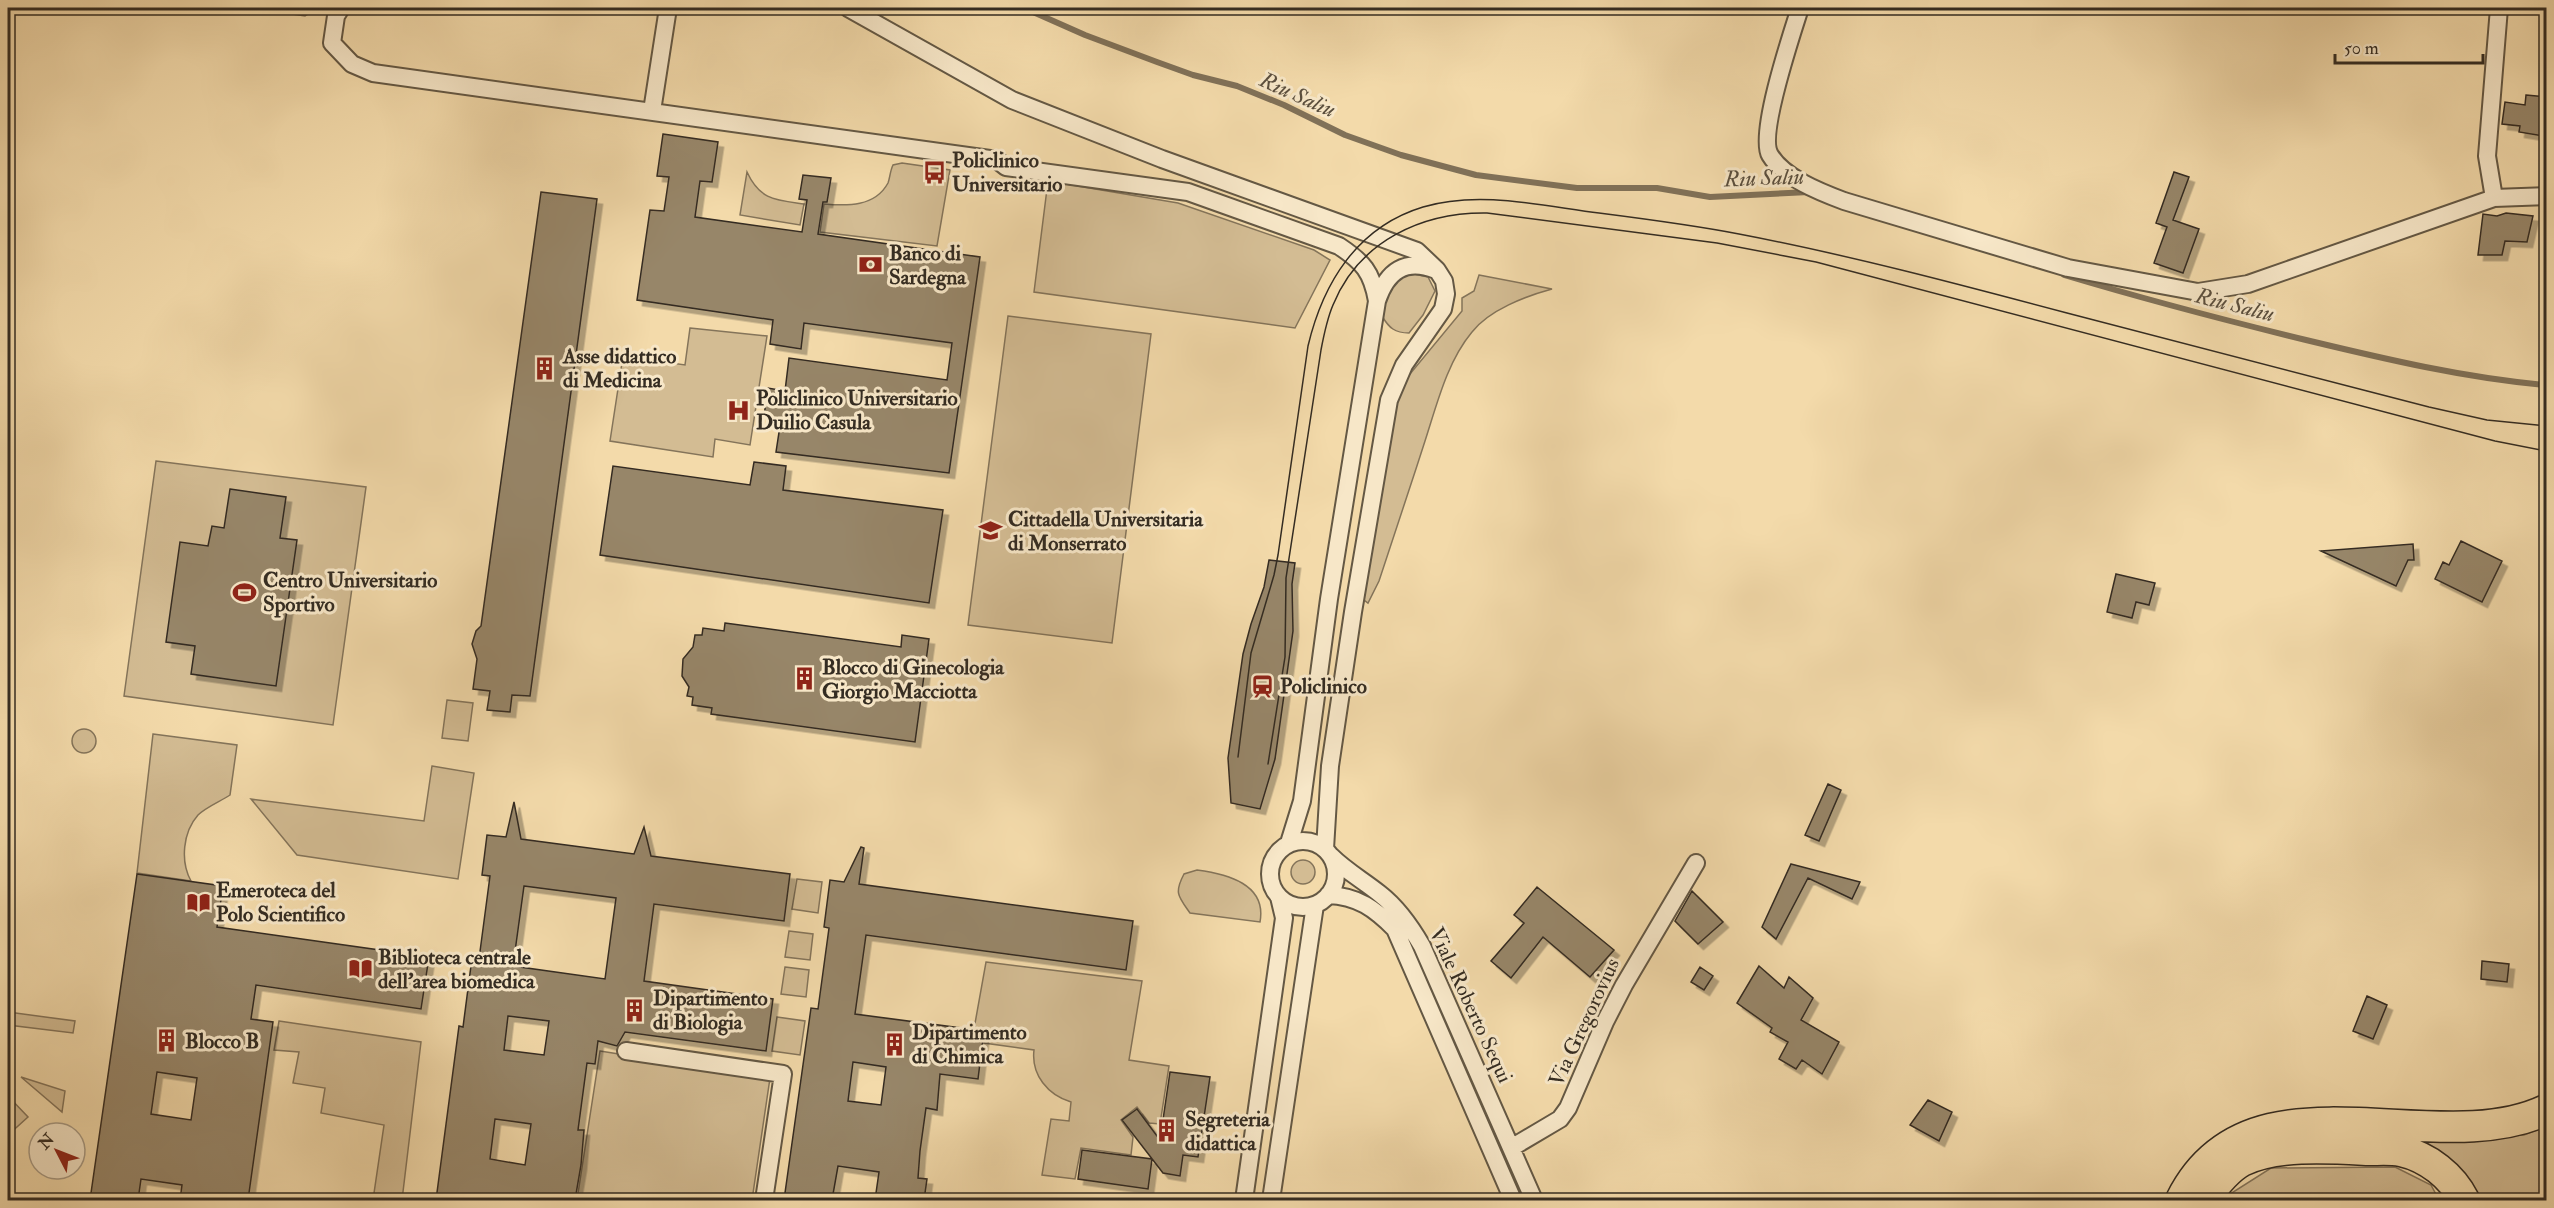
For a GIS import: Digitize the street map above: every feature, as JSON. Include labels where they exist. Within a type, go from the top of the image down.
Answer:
[{"type":"highway","points":[[2181,1200],[2201,1167],[2216,1153],[2242,1138],[2268,1129],[2312,1124],[2487,1126],[2532,1117],[2547,1110]]},
{"type":"highway","points":[[2204,1200],[2222,1178],[2241,1162],[2269,1152],[2334,1148],[2400,1151],[2424,1160],[2445,1174],[2464,1200]]},
{"type":"street","points":[[341,8],[336,16],[332,43],[352,64],[374,73],[998,160],[1006,166],[1188,192],[1339,246],[1356,257],[1366,268],[1374,283],[1377,301]]},
{"type":"street","points":[[652,111],[669,8]]},
{"type":"street","points":[[848,8],[1011,100],[1162,159],[1416,251],[1437,270],[1444,281],[1446,294],[1443,309],[1404,365],[1389,400],[1353,612],[1330,766],[1328,852],[1336,876],[1322,900],[1271,1200]]},
{"type":"street","points":[[1800,8],[1780,70],[1766,139],[1769,154],[1781,166],[1810,188],[1844,201],[2068,268],[2198,292],[2248,284],[2494,198],[2547,196]]},
{"type":"street","points":[[2494,198],[2487,156],[2499,8]]},
{"type":"street","points":[[1288,843],[1302,801],[1329,599],[1377,301],[1382,286],[1401,268],[1412,264],[1437,270]]},
{"type":"street","points":[[1244,1200],[1284,918],[1279,897],[1273,888],[1270,866],[1280,849],[1288,843],[1308,840],[1328,852]]},
{"type":"street","name":"Viale Roberto Sequi","points":[[1328,852],[1388,902],[1409,925],[1422,946],[1534,1200]]},
{"type":"street","name":"Via Gregorovius","points":[[1511,1148],[1560,1119],[1569,1107],[1605,1022],[1624,985],[1696,863]]},
{"type":"street","name":"Viale Roberto Sequi","points":[[1322,900],[1346,896],[1368,906],[1395,929],[1513,1200]]},
{"type":"street","points":[[1279,897],[1296,906],[1322,900]]},
{"type":"street","points":[[626,1051],[783,1074],[764,1200]]},
{"type":"shaded area","points":[[267,8],[317,8],[305,16],[267,10]]},
{"type":"shaded area","points":[[902,163],[950,170],[937,246],[820,232],[824,204],[851,205],[876,197],[888,183],[893,165]]},
{"type":"shaded area","points":[[747,172],[757,188],[770,197],[804,204],[800,225],[740,215]]},
{"type":"shaded area","points":[[1048,181],[1178,203],[1314,250],[1330,260],[1295,328],[1034,292]]},
{"type":"shaded area","points":[[1409,273],[1428,277],[1435,291],[1423,315],[1409,333],[1393,329],[1382,316],[1387,296],[1393,285]]},
{"type":"shaded area","points":[[1479,275],[1552,289],[1520,300],[1488,317],[1479,324],[1463,344],[1449,370],[1379,581],[1368,603],[1356,594],[1391,422],[1405,380],[1462,311],[1462,298],[1474,291]]},
{"type":"shaded area","points":[[1008,316],[1151,334],[1112,643],[968,625]]},
{"type":"shaded area","points":[[690,328],[767,336],[750,445],[715,439],[713,457],[610,441],[623,356],[685,365]]},
{"type":"shaded area","name":"Centro Universitario Sportivo","points":[[156,461],[366,487],[333,725],[124,696]]},
{"type":"shaded area","points":[[447,700],[473,703],[468,741],[442,738]]},
{"type":"shaded area","points":[[84,729],[93,732],[96,741],[93,750],[84,753],[75,750],[72,741],[75,732]]},
{"type":"shaded area","points":[[153,734],[237,745],[230,795],[201,812],[193,822],[186,838],[185,865],[191,881],[137,873]]},
{"type":"shaded area","points":[[432,766],[474,773],[458,879],[297,855],[251,799],[424,821]]},
{"type":"shaded area","points":[[1303,860],[1312,863],[1315,872],[1312,881],[1303,884],[1294,881],[1291,872],[1294,863]]},
{"type":"shaded area","points":[[1197,870],[1232,878],[1251,890],[1261,909],[1260,922],[1190,913],[1180,898],[1178,890],[1184,874]]},
{"type":"shaded area","points":[[797,879],[822,882],[818,913],[792,909]]},
{"type":"shaded area","points":[[789,931],[813,934],[810,960],[785,957]]},
{"type":"shaded area","points":[[986,962],[1142,981],[1129,1060],[1169,1066],[1160,1124],[1149,1123],[1137,1107],[1121,1120],[1133,1137],[1131,1155],[1081,1148],[1075,1179],[1042,1175],[1051,1119],[1069,1121],[1071,1102],[1048,1089],[1038,1076],[1034,1050],[984,1043],[985,1031],[974,1029]]},
{"type":"shaded area","points":[[785,967],[809,970],[806,997],[781,994]]},
{"type":"shaded area","points":[[8,1012],[75,1021],[73,1033],[8,1025]]},
{"type":"shaded area","points":[[777,1017],[805,1021],[800,1055],[772,1051]]},
{"type":"shaded area","points":[[279,1021],[421,1042],[402,1200],[373,1200],[384,1125],[321,1113],[325,1088],[293,1083],[299,1052],[274,1050]]},
{"type":"shaded area","points":[[600,1051],[770,1078],[752,1200],[577,1200]]},
{"type":"shaded area","points":[[21,1077],[65,1091],[62,1112]]},
{"type":"shaded area","points":[[8,1096],[28,1117],[8,1135]]},
{"type":"shaded area","points":[[2546,1126],[2546,1184],[2535,1200],[2478,1200],[2415,1139],[2524,1135]]},
{"type":"shaded area","points":[[2395,1167],[2431,1185],[2439,1200],[2226,1200],[2230,1194],[2271,1168]]},
{"type":"building","points":[[2526,95],[2547,97],[2544,136],[2519,132],[2520,126],[2502,124],[2505,102],[2525,105]]},
{"type":"building","points":[[663,134],[718,142],[712,182],[700,181],[695,217],[802,232],[807,200],[799,199],[803,175],[831,178],[827,202],[823,202],[818,234],[980,257],[949,473],[776,452],[781,419],[764,416],[768,388],[785,391],[789,358],[947,380],[952,343],[804,323],[801,349],[770,344],[773,320],[637,300],[650,210],[664,211],[669,177],[657,176]]},
{"type":"building","points":[[2174,172],[2189,177],[2173,220],[2199,229],[2183,273],[2154,263],[2167,227],[2156,223]]},
{"type":"building","name":"Asse didattico di Medicina","points":[[541,192],[597,199],[530,696],[512,695],[510,712],[487,710],[490,691],[473,689],[477,659],[472,644],[476,631],[481,626]]},
{"type":"building","points":[[2506,213],[2533,216],[2527,242],[2505,241],[2502,255],[2478,255],[2483,214],[2497,216]]},
{"type":"building","points":[[754,462],[786,466],[783,490],[943,510],[929,603],[600,555],[613,466],[750,485]]},
{"type":"building","points":[[230,489],[286,497],[280,538],[297,540],[276,686],[191,674],[195,646],[166,642],[180,542],[208,546],[212,526],[224,528]]},
{"type":"building","points":[[2461,541],[2502,561],[2482,602],[2435,579],[2443,562],[2449,565]]},
{"type":"building","points":[[2413,544],[2414,560],[2408,560],[2396,586],[2321,551]]},
{"type":"building","name":"Policlinico","points":[[1269,560],[1295,563],[1292,584],[1293,631],[1275,759],[1260,809],[1231,803],[1228,758],[1243,654],[1264,587]]},
{"type":"building","points":[[2116,574],[2155,583],[2149,605],[2136,602],[2132,618],[2107,612]]},
{"type":"building","name":"Blocco di Ginecologia Giorgio Macciotta","points":[[725,623],[901,647],[902,635],[929,639],[915,742],[711,714],[712,708],[692,705],[693,697],[687,696],[689,687],[682,676],[683,659],[693,647],[695,635],[702,635],[703,628],[724,631]]},
{"type":"building","points":[[1828,784],[1841,790],[1819,841],[1805,835]]},
{"type":"building","name":"Dipartimento di Biologia","points":[[514,802],[521,839],[634,854],[644,827],[651,856],[790,874],[784,921],[654,904],[644,981],[773,999],[766,1051],[625,1032],[617,1046],[598,1041],[595,1064],[587,1063],[578,1130],[584,1130],[575,1200],[436,1200],[459,1026],[463,1027],[472,958],[479,959],[490,876],[482,875],[487,835],[506,837]],"holes":[[[524,886],[616,898],[605,979],[513,966]],[[508,1016],[549,1021],[544,1055],[504,1050]],[[495,1119],[531,1124],[525,1165],[490,1159]]]},
{"type":"building","name":"Dipartimento di Chimica","points":[[861,847],[864,848],[859,884],[1133,921],[1126,970],[866,935],[855,1014],[984,1031],[978,1079],[940,1074],[937,1110],[926,1108],[918,1178],[927,1179],[924,1200],[875,1200],[879,1172],[838,1166],[832,1200],[784,1200],[811,1008],[818,1009],[829,928],[824,927],[830,880],[844,882]],"holes":[[[853,1062],[886,1067],[881,1105],[848,1101]]]},
{"type":"building","points":[[1791,864],[1860,882],[1852,899],[1808,878],[1776,939],[1762,927]]},
{"type":"building","name":"Blocco B","points":[[137,874],[223,886],[217,927],[429,957],[421,1009],[256,985],[251,1019],[273,1022],[248,1200],[180,1200],[182,1185],[141,1179],[138,1200],[90,1200]],"holes":[[[157,1072],[197,1078],[191,1120],[151,1114]]]},
{"type":"building","points":[[1537,887],[1614,950],[1590,977],[1543,937],[1511,978],[1491,961],[1524,923],[1514,915]]},
{"type":"building","points":[[1692,891],[1723,922],[1698,944],[1675,921]]},
{"type":"building","points":[[2482,961],[2509,964],[2507,982],[2481,979]]},
{"type":"building","points":[[1759,966],[1784,988],[1789,977],[1813,998],[1801,1020],[1839,1042],[1822,1074],[1802,1060],[1796,1069],[1779,1059],[1788,1042],[1770,1032],[1772,1028],[1737,1003]]},
{"type":"building","points":[[1700,967],[1713,976],[1704,990],[1691,982]]},
{"type":"building","points":[[2367,996],[2387,1005],[2373,1039],[2353,1031]]},
{"type":"building","name":"Segreteria didattica","points":[[1170,1072],[1210,1077],[1198,1157],[1183,1155],[1180,1176],[1163,1173],[1122,1120],[1137,1109],[1160,1140]]},
{"type":"building","points":[[1928,1100],[1952,1112],[1939,1141],[1910,1125]]},
{"type":"building","points":[[1082,1150],[1152,1159],[1148,1189],[1078,1179]]},
{"type":"waterway","name":"Riu Saliu","points":[[1024,8],[1085,35],[1157,62],[1193,75],[1237,86],[1284,105],[1345,135],[1401,155],[1476,175],[1577,188],[1657,188],[1710,197],[1809,192]]},
{"type":"waterway","name":"Riu Saliu","points":[[2064,275],[2214,317],[2365,354],[2455,373],[2546,385]]},
{"type":"tram line","points":[[1238,757],[1251,653],[1278,555],[1308,346],[1315,323],[1323,301],[1346,260],[1379,228],[1423,207],[1466,200],[1511,201],[1669,222],[1739,234],[1903,270],[2429,407],[2487,420],[2546,426]]},
{"type":"tram line","points":[[1268,764],[1285,657],[1286,578],[1321,350],[1329,316],[1344,283],[1359,263],[1395,235],[1439,218],[1487,213],[1717,243],[1816,262],[2495,441],[2546,451]]},
{"type":"place","name":"Policlinico Universitario","points":[[934,172]]},
{"type":"place","name":"Banco di Sardegna","points":[[871,265]]},
{"type":"place","name":"Asse didattico di Medicina","points":[[545,368]]},
{"type":"place","name":"Policlinico Universitario Duilio Casula","points":[[738,410]]},
{"type":"place","name":"Cittadella Universitaria di Monserrato","points":[[990,531]]},
{"type":"place","name":"Centro Universitario Sportivo","points":[[245,592]]},
{"type":"place","name":"Blocco di Ginecologia Giorgio Macciotta","points":[[804,679]]},
{"type":"place","name":"Policlinico","points":[[1262,686]]},
{"type":"place","name":"Emeroteca del Polo Scientifico","points":[[198,902]]},
{"type":"place","name":"Biblioteca centrale dell'area biomedica","points":[[360,969]]},
{"type":"place","name":"Dipartimento di Biologia","points":[[635,1010]]},
{"type":"place","name":"Blocco B","points":[[167,1041]]},
{"type":"place","name":"Dipartimento di Chimica","points":[[894,1044]]},
{"type":"place","name":"Segreteria didattica","points":[[1167,1131]]}]
